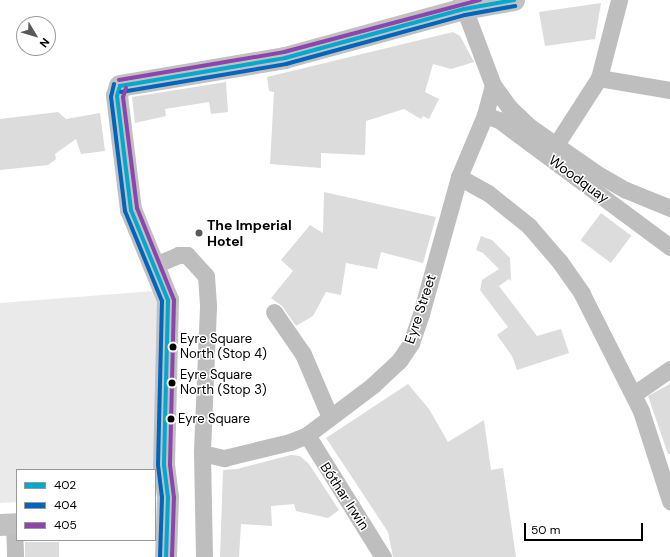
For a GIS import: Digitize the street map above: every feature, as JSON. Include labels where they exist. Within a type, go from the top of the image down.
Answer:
[{"type":"main road","points":[[166,557],[167,521],[164,465],[169,313],[164,286],[131,210],[117,96],[120,86],[285,58],[462,4],[514,0]]},
{"type":"main road","points":[[156,496],[164,465]]},
{"type":"main road","points":[[152,541],[157,557]]},
{"type":"street","points":[[552,151],[599,78],[620,0]]},
{"type":"street","name":"Woodquay","points":[[462,4],[493,85],[510,108],[552,151],[670,247]]},
{"type":"street","points":[[599,78],[670,90]]},
{"type":"street","name":"Eyre Street","points":[[202,453],[224,458],[247,455],[307,435],[329,416],[373,385],[398,361],[411,344],[459,177],[485,115],[493,85]]},
{"type":"street","name":"Woodquay","points":[[485,115],[499,120],[552,151],[626,190],[670,208]]},
{"type":"street","points":[[459,177],[514,213],[560,262],[582,294],[634,394],[670,501]]},
{"type":"street","points":[[155,265],[178,255],[187,255],[206,276],[208,307],[202,453],[204,557]]},
{"type":"street","points":[[274,312],[303,354],[329,416]]},
{"type":"street","points":[[634,394],[670,369]]},
{"type":"street","name":"Bóthar Irwin","points":[[307,435],[383,557]]},
{"type":"street","points":[[10,524],[15,557]]},
{"type":"shaded area","name":"Eyre Square","points":[[154,291],[158,303],[153,469],[16,469],[16,502],[0,503],[0,303]]},
{"type":"building","points":[[601,3],[595,39],[545,46],[539,12]]},
{"type":"building","points":[[453,32],[460,36],[474,62],[451,69],[433,64],[425,92],[439,99],[429,119],[423,116],[421,119],[404,109],[366,121],[365,155],[321,153],[321,168],[270,164],[274,92],[269,91],[267,77]]},
{"type":"building","points":[[226,82],[228,112],[211,114],[209,102],[165,109],[166,116],[135,123],[132,97]]},
{"type":"building","points":[[58,112],[66,119],[100,113],[105,151],[81,154],[76,139],[55,154],[56,159],[48,165],[0,170],[0,119]]},
{"type":"building","points":[[324,192],[436,217],[423,263],[381,252],[377,269],[346,263],[341,295],[326,292],[313,316],[296,326],[282,306],[271,298],[293,271],[281,260],[310,225],[323,233]]},
{"type":"building","points":[[601,213],[631,236],[611,263],[581,240]]},
{"type":"building","points":[[481,236],[492,240],[510,258],[511,281],[509,279],[499,286],[537,336],[561,329],[569,353],[517,370],[512,356],[497,335],[508,327],[480,290],[482,280],[499,269],[483,253],[476,250]]},
{"type":"building","points":[[408,384],[429,409],[448,442],[484,420],[491,470],[503,468],[516,557],[393,557],[388,532],[326,438]]},
{"type":"building","points":[[670,384],[670,454],[668,454],[648,396]]},
{"type":"building","points":[[291,455],[300,456],[309,464],[339,510],[328,518],[296,511],[294,504],[271,506],[272,526],[241,524],[239,557],[220,557],[223,470],[237,469]]},
{"type":"building","points":[[25,542],[59,542],[59,557],[25,557]]},
{"type":"transit line","name":"405","points":[[119,80],[284,52],[480,0]]},
{"type":"transit line","name":"402","points":[[120,86],[285,58],[464,9],[514,0]]},
{"type":"transit line","name":"404","points":[[121,92],[286,64],[465,15],[515,6]]},
{"type":"transit line","name":"404","points":[[114,84],[111,97],[125,211],[162,301],[158,465],[162,497],[160,557]]},
{"type":"transit line","name":"402","points":[[120,86],[117,96],[131,210],[168,300],[164,465],[168,497],[166,557]]},
{"type":"transit line","name":"405","points":[[126,88],[123,97],[137,208],[174,300],[170,465],[174,497],[172,557]]},
{"type":"place","name":"The Imperial Hotel","points":[[199,233]]},
{"type":"place","name":"Eyre Square North (Stop 4)","points":[[173,347]]},
{"type":"place","name":"Eyre Square North (Stop 3)","points":[[172,383]]},
{"type":"place","name":"Eyre Square","points":[[171,419]]}]
